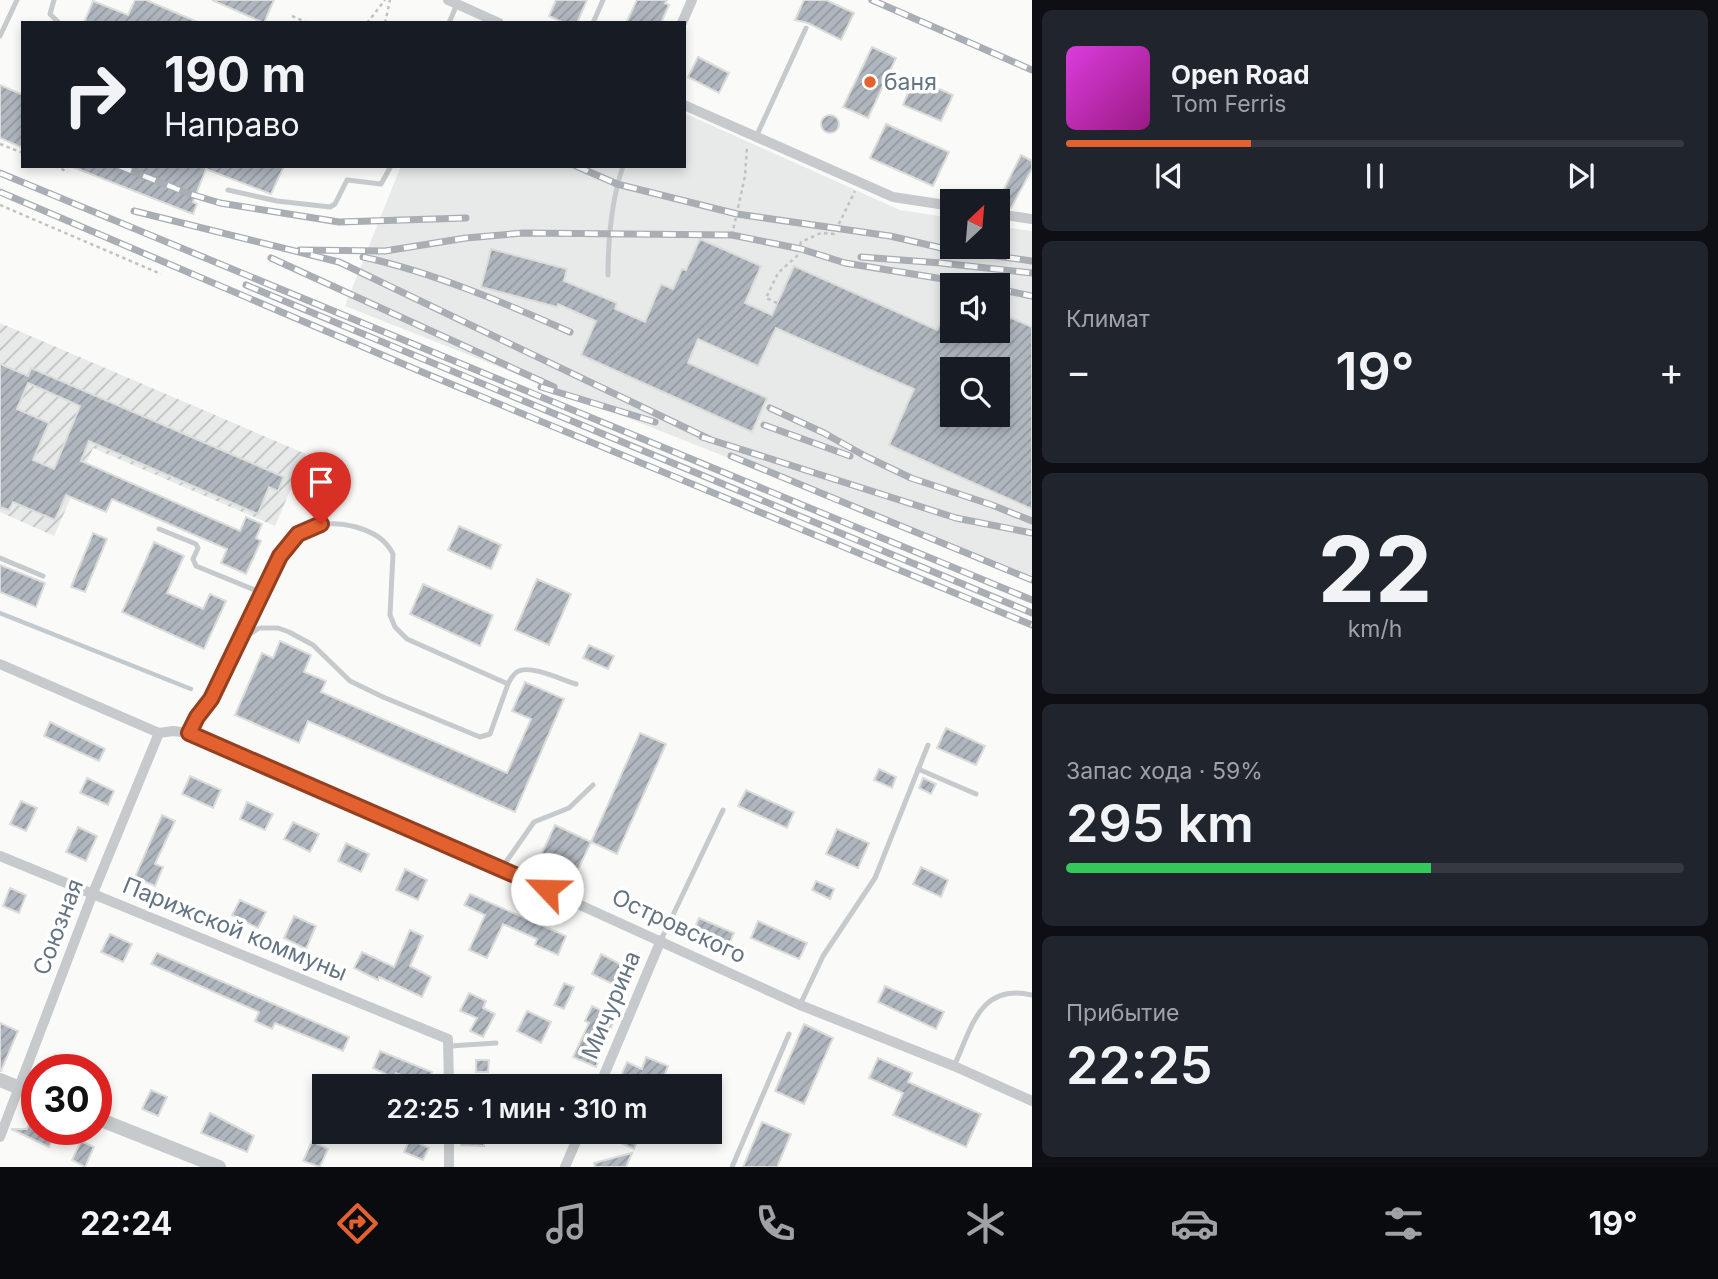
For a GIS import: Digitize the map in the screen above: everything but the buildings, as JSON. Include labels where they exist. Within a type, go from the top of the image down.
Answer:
[{"type":"street","points":[[683,21],[692,0]]},
{"type":"street","points":[[452,2],[495,21]]},
{"type":"street","points":[[686,106],[893,197],[940,204]]},
{"type":"street","points":[[1010,216],[1032,219]]},
{"type":"street","name":"Островского","points":[[0,664],[159,733],[189,733],[661,940],[800,1005],[954,1066],[1032,1101]]},
{"type":"street","name":"Союзная","points":[[0,1137],[93,893],[159,733]]},
{"type":"street","name":"Парижской коммуны","points":[[0,856],[448,1039],[450,1046]]},
{"type":"street","name":"Мичурина","points":[[604,1074],[661,940]]},
{"type":"street","points":[[449,1074],[450,1046]]},
{"type":"street","points":[[0,1080],[20,1088]]},
{"type":"street","points":[[112,1124],[219,1167]]},
{"type":"street","points":[[449,1144],[449,1167]]},
{"type":"street","points":[[565,1167],[575,1144]]},
{"type":"lane","points":[[0,36],[17,0]]},
{"type":"lane","points":[[54,0],[50,13],[57,21]]},
{"type":"lane","points":[[594,21],[603,0]]},
{"type":"lane","points":[[449,21],[452,2]]},
{"type":"lane","points":[[752,135],[806,29]]},
{"type":"lane","points":[[228,190],[277,201],[330,207],[337,201],[347,180],[380,184],[390,168]]},
{"type":"lane","points":[[608,275],[611,212],[623,168]]},
{"type":"lane","points":[[189,733],[211,699],[285,548],[307,529],[321,524],[337,524],[373,533],[389,546],[393,554],[390,615],[401,634],[508,684]]},
{"type":"lane","points":[[159,529],[196,544],[198,548],[193,564],[196,566],[262,593]]},
{"type":"lane","points":[[0,558],[43,576]]},
{"type":"lane","points":[[239,640],[259,628],[278,628],[289,632],[313,645],[350,681],[480,737],[489,734],[508,684],[519,671],[530,669],[576,684]]},
{"type":"lane","points":[[800,1005],[823,956],[875,878],[928,745]]},
{"type":"lane","points":[[918,769],[976,794]]},
{"type":"lane","points":[[501,869],[534,822],[569,808],[593,785]]},
{"type":"lane","points":[[661,940],[723,810]]},
{"type":"lane","points":[[954,1066],[976,1018],[987,1002],[1006,993],[1032,995]]},
{"type":"lane","points":[[732,1167],[789,1034]]},
{"type":"lane","points":[[450,1046],[496,1043]]},
{"type":"path","points":[[369,21],[387,0]]},
{"type":"path","points":[[386,21],[387,0]]},
{"type":"path","points":[[292,16],[303,21]]},
{"type":"path","points":[[732,235],[752,135]]},
{"type":"path","points":[[0,144],[21,152]]},
{"type":"path","points":[[59,168],[68,172]]},
{"type":"path","points":[[777,303],[766,298],[778,273],[798,255],[801,242],[821,233],[834,234],[859,182]]},
{"type":"path","points":[[0,205],[161,274]]},
{"type":"shaded area","points":[[686,114],[900,210],[940,216],[940,259],[1010,259],[1010,228],[1032,231],[1032,578],[345,306],[400,168],[686,168]]},
{"type":"shaded area","points":[[0,323],[306,454],[275,526],[93,448],[54,536],[0,512]]},
{"type":"waterway","points":[[0,613],[191,689]]},
{"type":"railway","points":[[872,0],[1032,70]]},
{"type":"railway","points":[[124,168],[220,203],[339,222],[466,218]]},
{"type":"railway","points":[[581,168],[617,184],[737,214],[890,236],[946,249],[1032,261]]},
{"type":"railway","points":[[0,173],[1032,600]]},
{"type":"railway","points":[[0,192],[422,372],[1032,625]]},
{"type":"railway","points":[[134,211],[339,262],[709,439]]},
{"type":"railway","points":[[300,250],[385,251],[466,238],[523,233],[732,235],[801,249],[845,263],[940,278]]},
{"type":"railway","points":[[363,257],[442,280],[570,332]]},
{"type":"railway","points":[[861,257],[1032,273]]},
{"type":"railway","points":[[271,258],[554,387]]},
{"type":"railway","points":[[246,285],[1032,613]]},
{"type":"railway","points":[[1010,291],[1032,296]]},
{"type":"railway","points":[[541,387],[655,422]]},
{"type":"railway","points":[[770,408],[911,478],[1032,521]]},
{"type":"railway","points":[[764,425],[850,456]]},
{"type":"railway","points":[[702,437],[956,518],[1032,533]]},
{"type":"railway","points":[[731,456],[1032,580]]},
{"type":"place","name":"баня","points":[[870,82]]},
{"type":"route","points":[[321,524],[298,534],[285,548],[211,699],[189,733],[547,889]]}]
